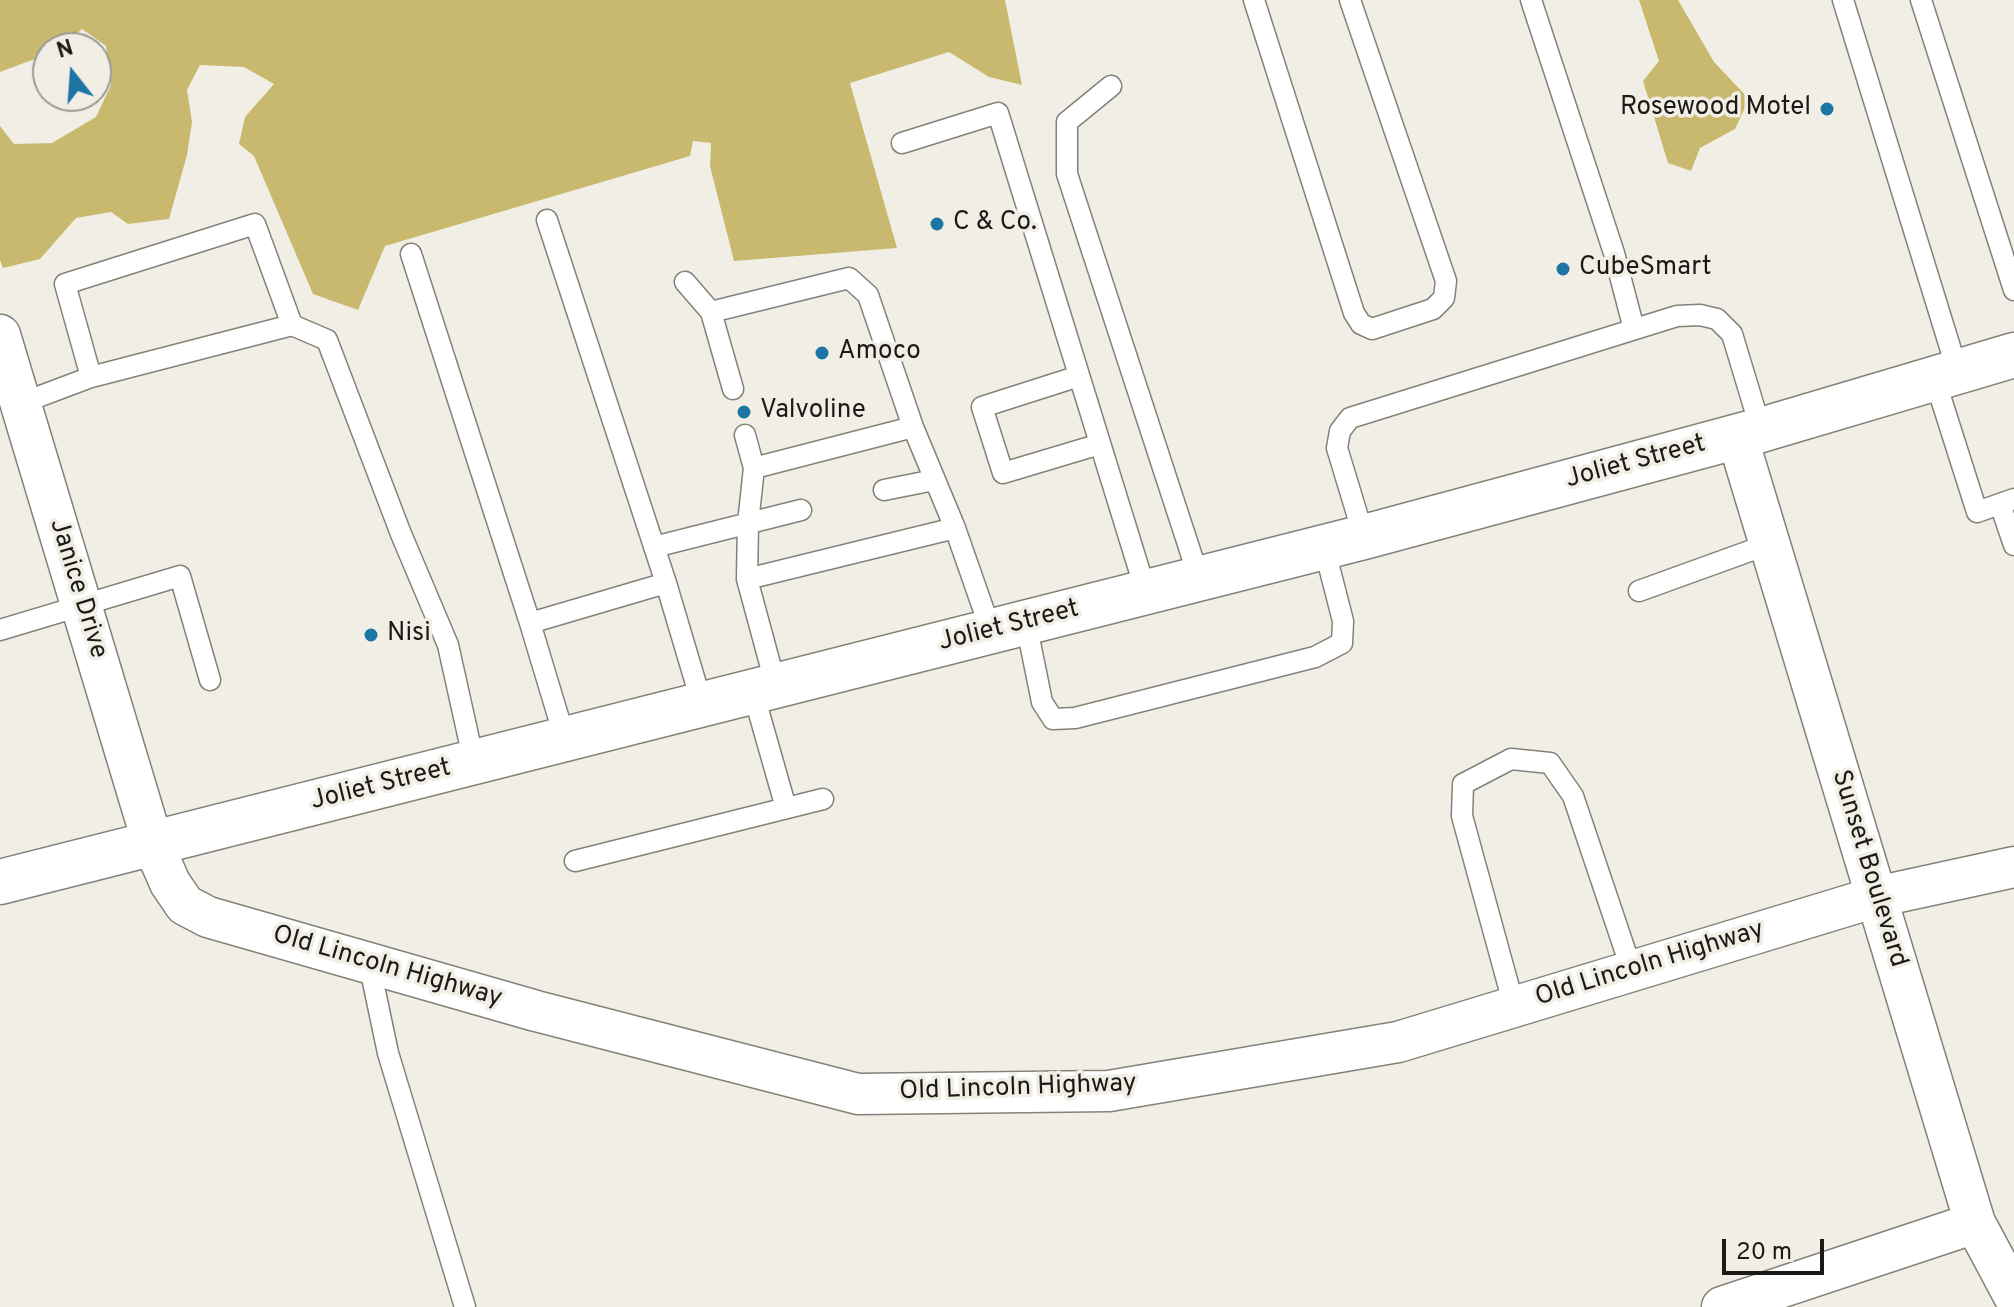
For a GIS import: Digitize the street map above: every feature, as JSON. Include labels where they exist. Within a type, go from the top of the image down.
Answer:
[{"type":"main road","name":"Joliet Street","points":[[0,882],[1344,542],[1749,433],[2014,355]]},
{"type":"street","name":"Janice Drive","points":[[0,335],[153,844]]},
{"type":"street","name":"Sunset Boulevard","points":[[1749,433],[1769,544],[1975,1223],[2014,1296]]},
{"type":"street","name":"Old Lincoln Highway","points":[[153,844],[170,883],[185,905],[208,917],[536,1011],[858,1094],[1109,1091],[1398,1042],[1876,897],[2014,867]]},
{"type":"street","points":[[1722,1307],[1975,1223]]},
{"type":"lane","points":[[1254,0],[1354,313],[1361,324],[1372,329],[1433,309],[1444,298],[1446,281],[1350,0]]},
{"type":"lane","points":[[1531,0],[1614,253],[1634,329]]},
{"type":"lane","points":[[1843,0],[1947,377],[1977,512],[2007,501],[2014,545]]},
{"type":"lane","points":[[1921,0],[2014,290]]},
{"type":"lane","points":[[1111,86],[1067,122],[1067,174],[1199,578]]},
{"type":"lane","points":[[902,143],[998,113],[1146,592]]},
{"type":"lane","points":[[547,220],[666,583],[702,704]]},
{"type":"lane","points":[[91,377],[65,284],[255,224],[292,325]]},
{"type":"lane","points":[[411,254],[565,739]]},
{"type":"lane","points":[[711,312],[849,278],[868,295],[934,480],[955,528],[1053,719],[1075,718],[1315,657],[1342,643],[1344,542],[1337,448],[1340,431],[1350,418],[1677,316],[1700,315],[1717,319],[1732,334],[1749,433]]},
{"type":"lane","points":[[685,282],[711,312],[733,389]]},
{"type":"lane","points":[[22,403],[91,377],[292,325],[327,340],[401,534],[448,645],[474,762]]},
{"type":"lane","points":[[1079,376],[982,407],[1003,473],[1100,444]]},
{"type":"lane","points":[[754,468],[913,427]]},
{"type":"lane","points":[[745,435],[754,468],[748,523],[747,579],[786,808]]},
{"type":"lane","points":[[884,490],[934,480]]},
{"type":"lane","points":[[654,547],[801,510]]},
{"type":"lane","points":[[747,579],[955,528]]},
{"type":"lane","points":[[1639,591],[1769,544]]},
{"type":"lane","points":[[0,630],[180,576],[210,680]]},
{"type":"lane","points":[[530,623],[666,583]]},
{"type":"lane","points":[[1514,1006],[1462,816],[1463,784],[1511,759],[1550,763],[1573,796],[1632,971]]},
{"type":"lane","points":[[575,861],[823,799]]},
{"type":"lane","points":[[369,963],[388,1053],[465,1307]]},
{"type":"shaded area","points":[[0,0],[1005,0],[1022,85],[989,77],[949,52],[850,83],[897,248],[734,261],[710,166],[711,143],[693,141],[690,156],[385,246],[358,310],[313,294],[254,156],[239,144],[245,117],[274,84],[244,67],[200,65],[187,90],[192,122],[187,155],[169,219],[128,224],[111,212],[76,218],[40,259],[3,268],[0,260],[0,126],[14,144],[52,143],[96,117],[98,112],[112,112],[112,32],[86,32],[82,29],[79,32],[32,32],[32,60],[0,72]]},
{"type":"shaded area","points":[[1639,0],[1678,0],[1714,62],[1749,99],[1735,129],[1700,148],[1691,171],[1668,163],[1643,81],[1659,61]]},
{"type":"place","name":"Rosewood Motel","points":[[1827,109]]},
{"type":"place","name":"C & Co.","points":[[937,224]]},
{"type":"place","name":"CubeSmart","points":[[1563,269]]},
{"type":"place","name":"Amoco","points":[[822,353]]},
{"type":"place","name":"Valvoline","points":[[744,412]]},
{"type":"place","name":"Nisi","points":[[371,635]]}]
